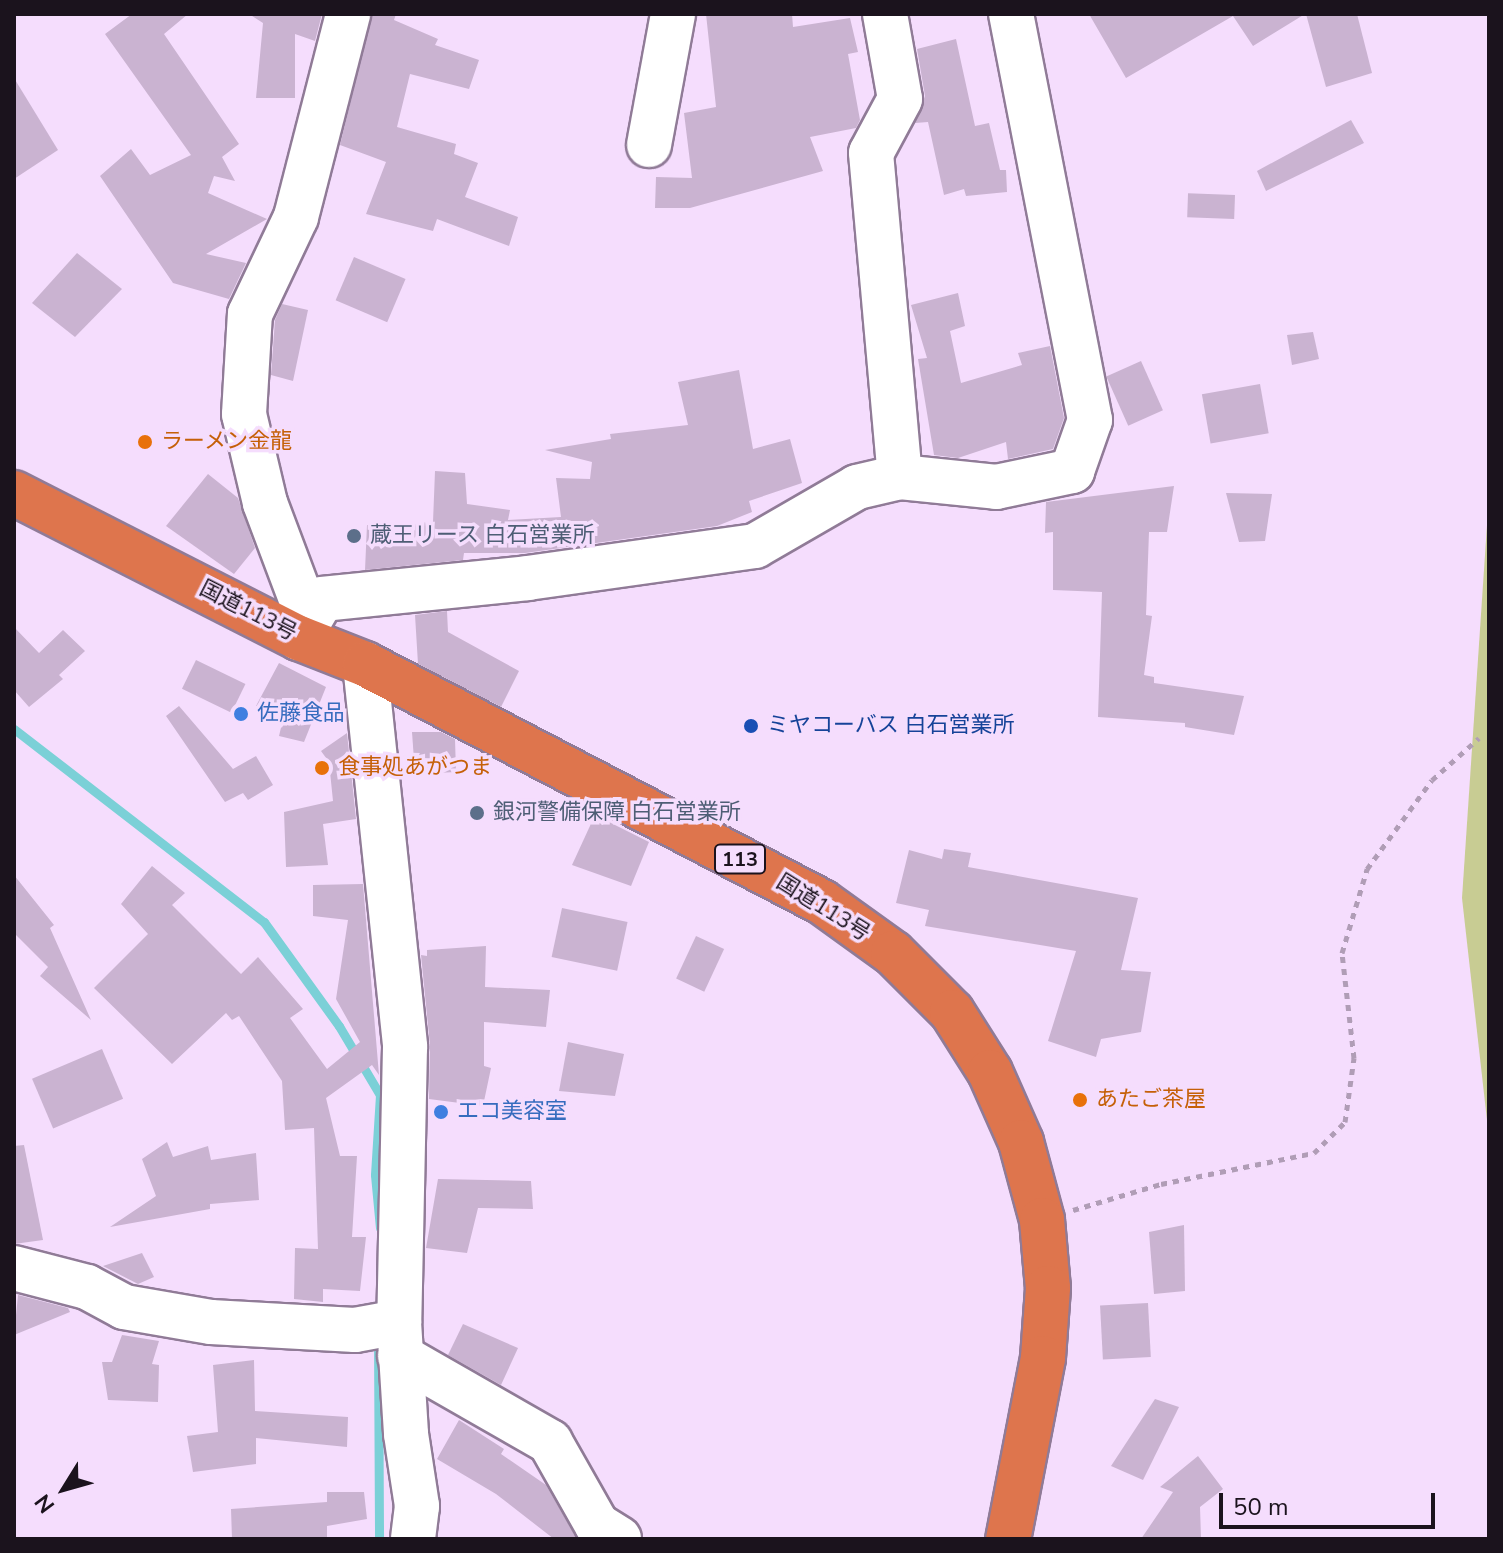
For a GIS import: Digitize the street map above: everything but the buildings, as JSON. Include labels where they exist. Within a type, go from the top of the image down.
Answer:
[{"type":"highway","name":"国道113号","points":[[14,493],[299,638],[365,664],[822,902],[893,953],[952,1012],[990,1072],[1021,1142],[1042,1220],[1048,1288],[1043,1358],[1008,1539]]},
{"type":"street","points":[[299,638],[304,607],[265,503],[244,414],[250,314],[296,217],[348,14]]},
{"type":"street","points":[[649,145],[673,14]]},
{"type":"street","points":[[885,14],[900,99],[871,153],[900,477]]},
{"type":"street","points":[[299,638],[322,599],[528,578],[755,546],[857,487],[900,477],[996,487],[1072,471],[1090,420],[1011,14]]},
{"type":"street","points":[[365,664],[405,1047],[386,1334],[417,1506],[413,1539]]},
{"type":"street","points":[[14,1268],[87,1287],[124,1307],[211,1322],[386,1334],[550,1442],[597,1525],[619,1539]]},
{"type":"path","points":[[1042,1220],[1161,1184],[1314,1153],[1345,1122],[1354,1058],[1342,953],[1367,869],[1432,780],[1479,738]]},
{"type":"green space","points":[[1489,495],[1489,1138],[1462,898]]},
{"type":"waterway","points":[[14,729],[264,922],[339,1026],[380,1095],[375,1175],[380,1228]]},
{"type":"waterway","points":[[378,1339],[379,1539]]},
{"type":"place","name":"ラーメン金龍","points":[[145,442]]},
{"type":"place","name":"蔵王リース 白石営業所","points":[[354,536]]},
{"type":"place","name":"佐藤食品","points":[[241,714]]},
{"type":"place","name":"ミヤコーバス 白石営業所","points":[[751,726]]},
{"type":"place","name":"食事処あがつま","points":[[322,768]]},
{"type":"place","name":"銀河警備保障 白石営業所","points":[[477,813]]},
{"type":"place","name":"あたご茶屋","points":[[1080,1100]]},
{"type":"place","name":"エコ美容室","points":[[441,1112]]}]
